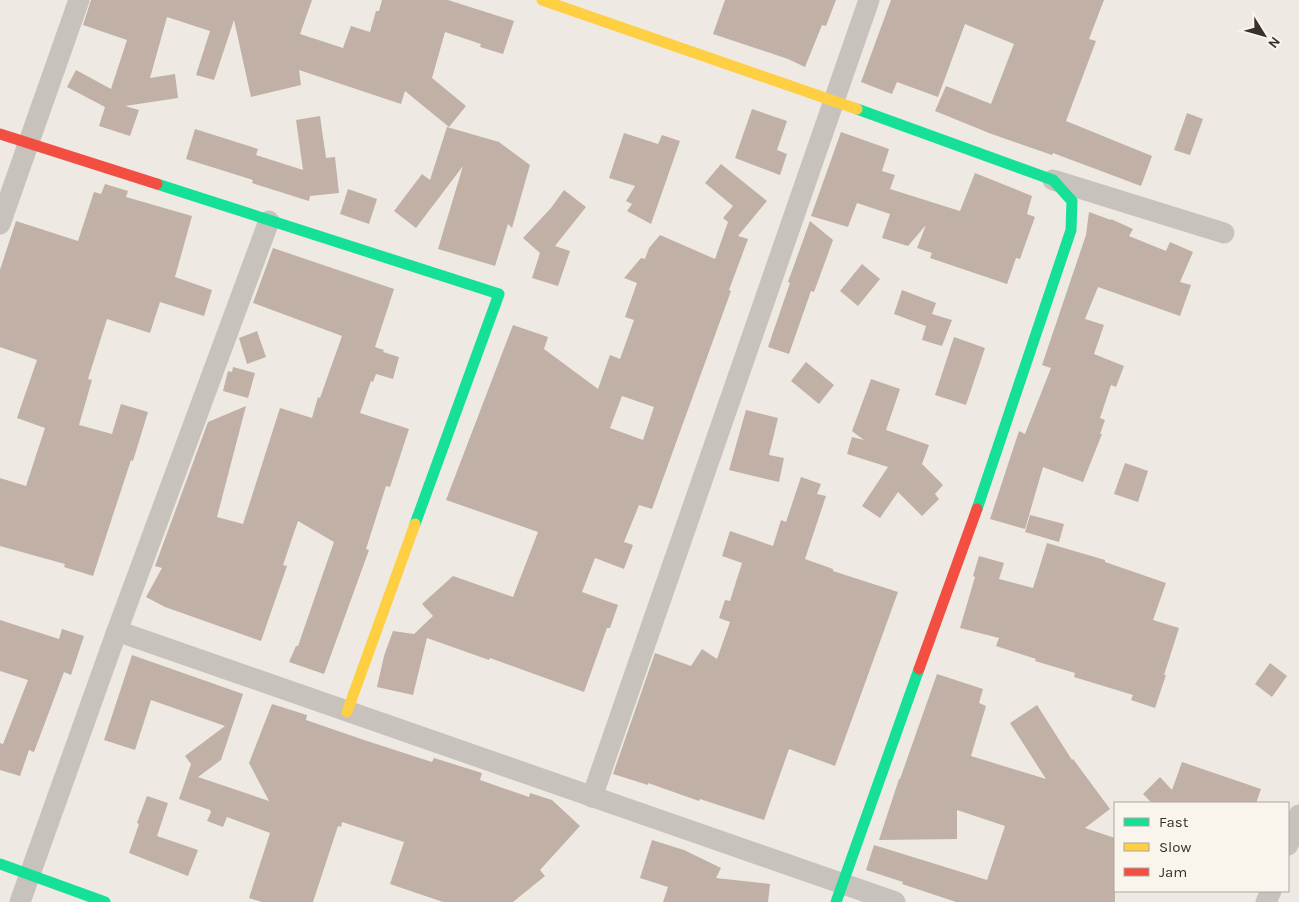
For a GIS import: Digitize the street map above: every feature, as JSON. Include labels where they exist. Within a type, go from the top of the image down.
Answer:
[{"type":"street","points":[[0,224],[79,0]]},
{"type":"street","points":[[542,0],[834,100],[1053,180],[1224,233]]},
{"type":"street","points":[[592,797],[869,0]]},
{"type":"street","points":[[0,134],[499,294],[347,712]]},
{"type":"street","points":[[839,893],[980,500],[1071,230],[1072,201],[1053,180]]},
{"type":"street","points":[[20,902],[269,221]]},
{"type":"street","points":[[118,631],[592,797],[839,893],[895,902]]},
{"type":"street","points":[[1289,842],[1299,815]]},
{"type":"street","points":[[0,864],[105,902]]},
{"type":"building","points":[[91,0],[312,0],[300,34],[343,48],[351,26],[370,32],[376,11],[379,11],[382,0],[448,0],[514,21],[503,54],[480,47],[481,44],[445,32],[432,78],[466,106],[449,127],[405,91],[401,104],[299,70],[301,85],[251,97],[234,20],[214,80],[196,75],[210,31],[167,17],[150,78],[175,74],[178,98],[125,106],[139,110],[130,136],[99,126],[105,107],[67,87],[76,70],[111,89],[127,40],[83,25]]},
{"type":"building","points":[[725,0],[836,0],[826,26],[822,25],[805,67],[788,59],[713,34]]},
{"type":"building","points":[[891,0],[1104,0],[1089,39],[1096,41],[1066,121],[1152,156],[1141,186],[1053,153],[1052,155],[989,133],[935,111],[946,86],[991,104],[1014,44],[965,24],[938,97],[897,82],[892,94],[861,82]]},
{"type":"building","points":[[752,109],[787,121],[777,150],[787,154],[780,175],[735,158]]},
{"type":"building","points":[[1187,113],[1203,119],[1190,155],[1174,150]]},
{"type":"building","points":[[320,116],[326,158],[335,157],[339,193],[310,196],[309,201],[252,183],[253,180],[186,159],[195,129],[258,149],[256,155],[303,170],[296,120]]},
{"type":"building","points":[[447,127],[499,142],[530,165],[512,228],[508,224],[495,266],[438,249],[463,166],[416,228],[394,211],[422,174],[430,180]]},
{"type":"building","points":[[841,132],[889,149],[882,171],[895,175],[890,189],[960,211],[975,173],[1032,196],[1027,214],[1035,217],[1020,259],[1016,258],[1007,284],[930,258],[932,253],[917,248],[926,225],[908,246],[882,238],[890,214],[857,203],[848,227],[811,216]]},
{"type":"building","points":[[624,133],[658,144],[662,135],[680,141],[651,224],[627,211],[632,204],[626,201],[635,186],[609,178]]},
{"type":"building","points":[[721,164],[767,201],[738,236],[748,239],[729,290],[731,291],[652,509],[639,505],[624,542],[633,545],[624,569],[595,558],[582,592],[618,605],[610,628],[607,628],[584,692],[490,658],[489,660],[427,638],[413,695],[377,687],[384,656],[393,631],[414,634],[433,616],[422,604],[453,576],[513,597],[538,532],[446,500],[513,325],[548,337],[544,349],[598,389],[610,355],[620,359],[634,320],[625,317],[637,283],[624,278],[641,258],[645,259],[649,248],[660,235],[715,259],[728,222],[723,218],[733,206],[705,183]],"holes":[[[622,396],[654,407],[643,440],[610,428]]]},
{"type":"building","points":[[105,184],[128,191],[126,197],[192,216],[175,277],[212,290],[204,316],[160,302],[150,333],[107,319],[88,379],[92,380],[79,425],[112,434],[121,404],[148,412],[93,576],[64,567],[65,564],[0,546],[0,478],[26,486],[45,428],[17,418],[37,360],[0,347],[0,270],[16,221],[78,241],[94,192],[101,194]]},
{"type":"building","points":[[348,189],[377,199],[369,224],[340,214]]},
{"type":"building","points":[[564,190],[586,207],[555,246],[570,251],[558,286],[532,278],[540,253],[523,238],[551,208]]},
{"type":"building","points":[[1089,212],[1133,229],[1129,236],[1166,251],[1170,242],[1193,252],[1180,282],[1191,285],[1180,316],[1098,287],[1085,319],[1104,325],[1094,354],[1124,366],[1116,387],[1111,385],[1100,418],[1105,420],[1100,434],[1102,434],[1083,482],[1043,467],[1025,529],[990,519],[1019,431],[1025,434],[1051,368],[1042,365],[1086,235]]},
{"type":"building","points":[[810,221],[833,240],[814,292],[811,291],[789,354],[768,347],[790,283],[788,282]]},
{"type":"building","points":[[273,248],[394,289],[375,347],[384,350],[383,352],[399,357],[393,379],[376,374],[373,382],[371,381],[360,413],[409,429],[390,487],[386,486],[366,549],[369,550],[324,674],[289,662],[296,646],[298,646],[334,542],[298,521],[283,565],[287,566],[261,641],[165,607],[146,597],[162,568],[155,566],[208,422],[246,406],[217,517],[243,524],[280,408],[312,418],[318,397],[320,398],[342,336],[253,303]]},
{"type":"building","points":[[862,264],[880,279],[858,306],[840,291]]},
{"type":"building","points":[[902,290],[936,303],[932,314],[952,320],[942,346],[922,340],[926,326],[894,314]]},
{"type":"building","points":[[257,331],[266,357],[247,364],[239,338]]},
{"type":"building","points":[[954,337],[985,348],[966,405],[935,395]]},
{"type":"building","points":[[806,362],[834,385],[819,404],[791,381]]},
{"type":"building","points":[[233,367],[255,373],[248,398],[223,391],[228,371],[232,372]]},
{"type":"building","points":[[871,379],[900,389],[886,430],[929,445],[922,464],[943,485],[935,494],[939,499],[922,516],[898,492],[880,518],[862,506],[888,467],[847,454],[852,437],[864,440],[852,431]]},
{"type":"building","points":[[746,410],[778,418],[769,455],[784,458],[779,482],[729,470]]},
{"type":"building","points":[[1125,463],[1148,471],[1138,502],[1114,494]]},
{"type":"building","points":[[801,477],[821,484],[817,494],[826,496],[805,559],[833,569],[833,571],[898,592],[835,766],[789,749],[764,820],[700,799],[699,801],[648,783],[648,785],[613,774],[655,653],[691,666],[702,649],[717,659],[730,622],[719,618],[725,600],[730,601],[742,563],[722,556],[730,531],[773,546],[781,520],[786,522]]},
{"type":"building","points":[[1030,515],[1064,524],[1059,542],[1025,532]]},
{"type":"building","points":[[1047,543],[1105,560],[1105,562],[1166,583],[1153,620],[1179,628],[1155,708],[1131,700],[1133,695],[1074,677],[1075,673],[1035,661],[1036,659],[996,646],[999,638],[960,628],[979,556],[1004,563],[999,579],[1033,588]]},
{"type":"building","points":[[0,620],[59,639],[62,629],[84,636],[71,675],[64,672],[34,752],[29,750],[20,776],[0,770],[0,743],[3,744],[28,680],[0,671]]},
{"type":"building","points":[[132,655],[243,694],[221,760],[198,777],[269,801],[249,763],[272,704],[307,715],[306,720],[364,740],[432,762],[434,758],[482,773],[480,780],[529,797],[530,793],[552,800],[580,826],[540,870],[545,876],[513,902],[443,902],[390,884],[404,842],[342,822],[341,827],[338,826],[313,902],[262,902],[249,898],[270,833],[227,817],[223,827],[207,821],[210,810],[179,799],[191,764],[185,756],[225,726],[151,700],[135,750],[104,740]]},
{"type":"building","points":[[1270,663],[1287,676],[1272,697],[1255,684]]},
{"type":"building","points":[[937,674],[983,689],[979,703],[986,706],[971,756],[1046,779],[1010,723],[1037,705],[1072,760],[1110,809],[1085,828],[1114,838],[1115,902],[956,902],[866,870],[874,845],[987,880],[1005,826],[957,810],[957,839],[879,840]]},
{"type":"building","points":[[1182,762],[1261,789],[1256,802],[1151,802],[1143,794],[1160,777],[1172,790]]},
{"type":"building","points":[[147,796],[168,803],[157,836],[198,850],[188,876],[129,853]]},
{"type":"building","points":[[652,840],[684,850],[721,868],[716,878],[770,884],[768,902],[663,902],[668,887],[640,878]]},
{"type":"traffic: fast","points":[[857,109],[1053,180],[1072,201],[1071,230],[977,509]]},
{"type":"traffic: fast","points":[[157,184],[499,294],[415,524]]},
{"type":"traffic: fast","points":[[836,902],[919,669]]},
{"type":"traffic: fast","points":[[0,864],[105,902]]},
{"type":"traffic: slow","points":[[542,0],[857,109]]},
{"type":"traffic: slow","points":[[347,712],[415,524]]},
{"type":"traffic: jam","points":[[0,134],[157,184]]},
{"type":"traffic: jam","points":[[919,669],[977,509]]}]
